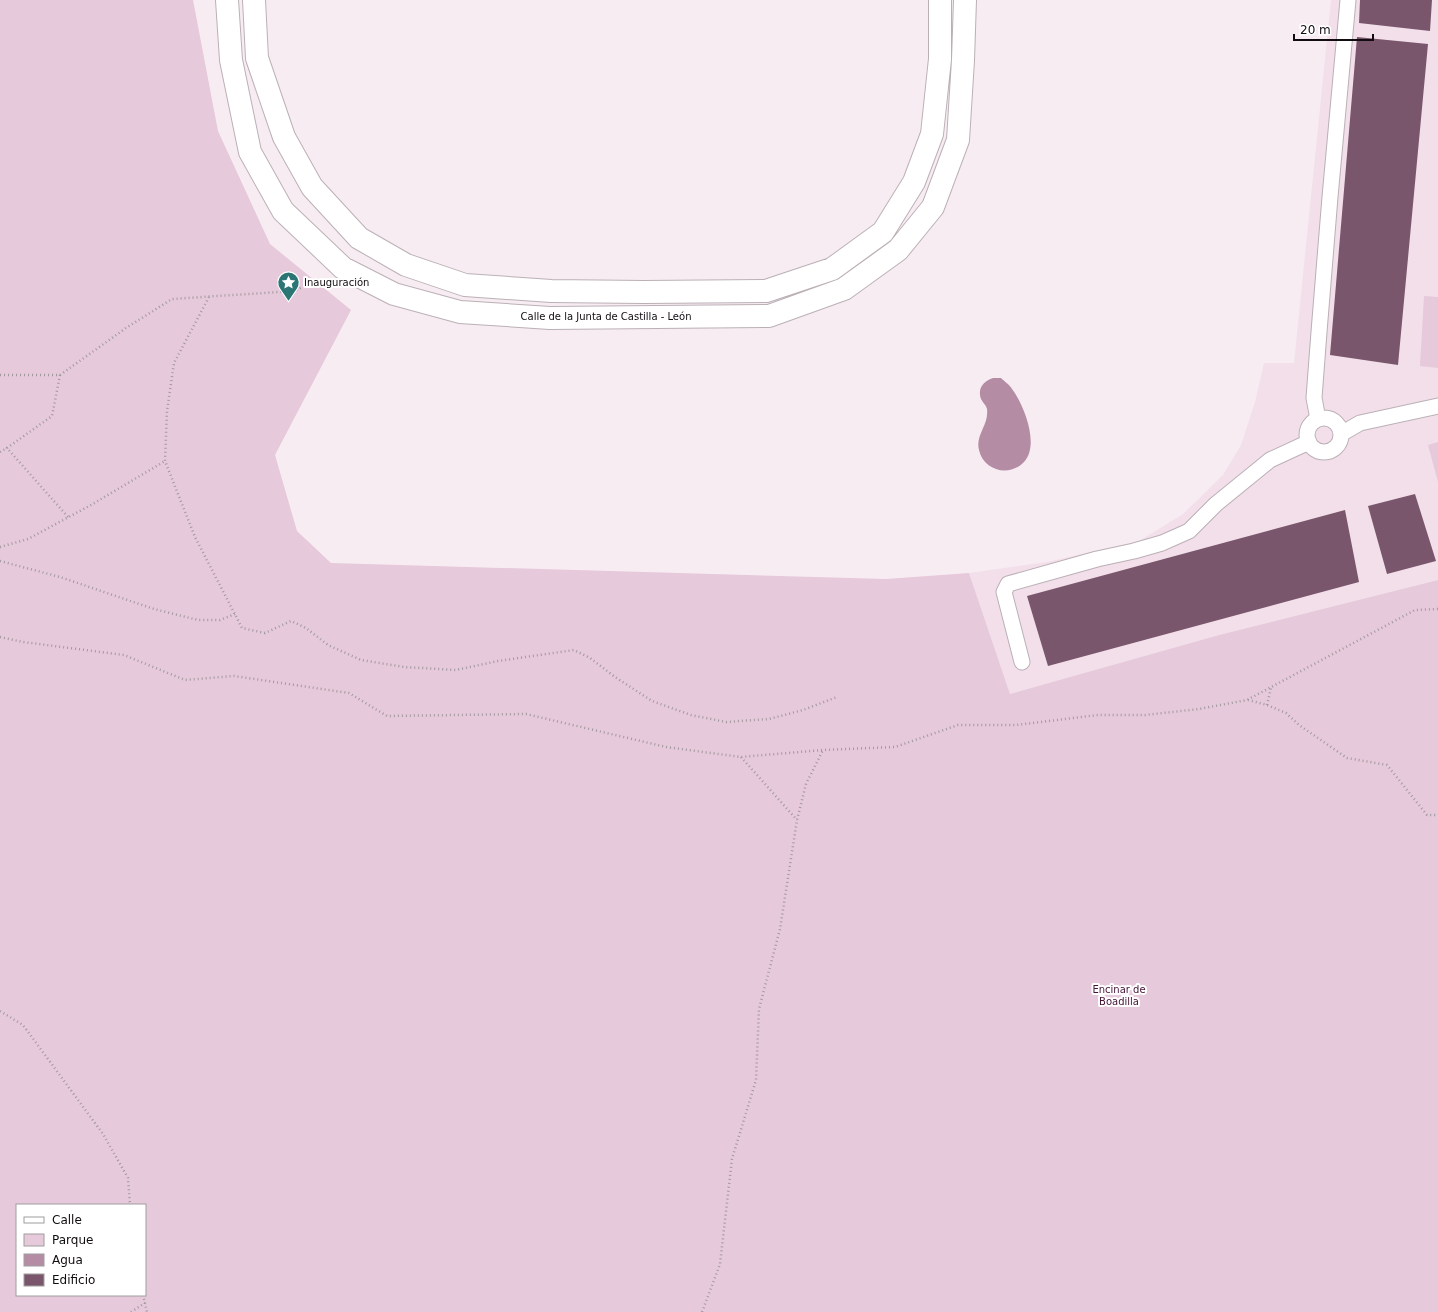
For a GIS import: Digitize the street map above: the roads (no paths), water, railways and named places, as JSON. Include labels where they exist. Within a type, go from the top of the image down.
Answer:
[{"type":"street","name":"Calle de la Junta de Castilla - León","points":[[227,0],[230,60],[250,152],[283,211],[343,268],[394,294],[460,312],[550,318],[769,316],[844,289],[898,250],[933,207],[958,140],[965,0]]},
{"type":"street","points":[[254,0],[258,58],[284,137],[312,187],[359,238],[406,265],[465,285],[551,291],[659,292],[766,291],[832,269],[883,232],[914,182],[932,134],[940,59],[940,0]]},
{"type":"lane","points":[[1318,419],[1314,398],[1348,0]]},
{"type":"lane","points":[[1341,434],[1360,423],[1438,406]]},
{"type":"lane","points":[[1329,418],[1339,427],[1341,434],[1340,440],[1336,447],[1329,451],[1321,452],[1314,448],[1309,442],[1307,434],[1309,427],[1314,421],[1329,418]]},
{"type":"lane","points":[[1022,662],[1004,592],[1008,584],[1097,559],[1162,543],[1189,531],[1216,504],[1270,460],[1309,442]]},
{"type":"water","points":[[993,378],[1001,378],[1009,385],[1017,396],[1028,425],[1031,446],[1029,455],[1018,467],[1011,470],[997,470],[991,467],[981,457],[978,445],[987,415],[987,409],[981,399],[980,392],[984,383]]},
{"type":"place","name":"Inauguración","points":[[288,302]]},
{"type":"park label","name":"Encinar de Boadilla","points":[[1119,994]]}]
